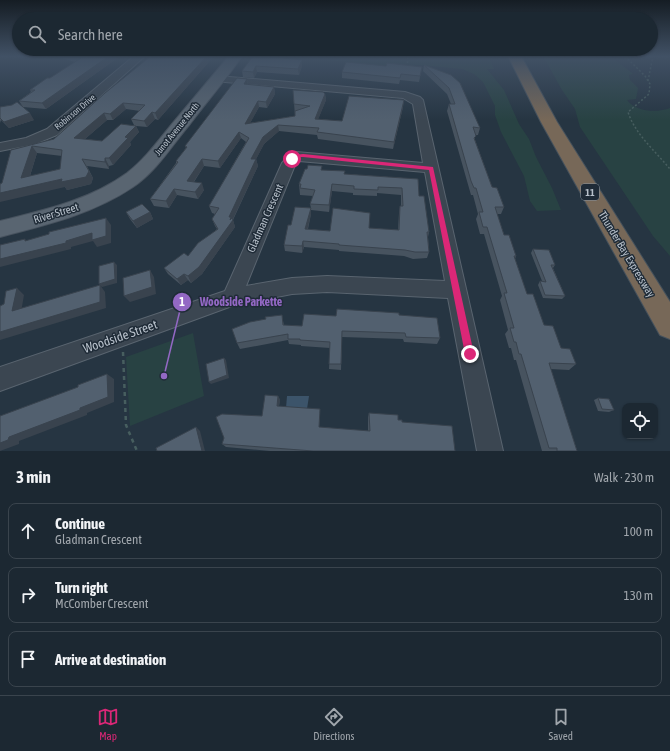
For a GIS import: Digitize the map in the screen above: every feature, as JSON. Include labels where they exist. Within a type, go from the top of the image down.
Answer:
[{"type":"highway","name":"Thunder Bay Expressway","points":[[525,77],[549,122],[670,326]]},
{"type":"highway","name":"Thunder Bay Expressway","points":[[536,77],[559,120],[670,296]]},
{"type":"main road","name":"Junot Avenue North","points":[[110,192],[128,182],[147,166],[218,79]]},
{"type":"main road","name":"River Street","points":[[0,229],[49,217],[72,209],[110,192]]},
{"type":"street","name":"Robinson Drive","points":[[0,147],[30,141],[52,132],[116,77]]},
{"type":"street","points":[[218,79],[405,95],[411,97],[419,103],[431,168],[490,451]]},
{"type":"street","name":"Gladman Crescent","points":[[232,297],[289,163],[296,156],[431,168]]},
{"type":"street","name":"Woodside Street","points":[[0,379],[232,297],[292,286],[327,284],[456,290]]},
{"type":"path","points":[[647,77],[650,84],[649,94],[628,112],[629,116],[634,126],[670,169]]},
{"type":"path","points":[[122,336],[126,425],[137,451]]},
{"type":"green space","points":[[477,77],[494,77],[504,90],[519,124],[529,139],[561,210],[537,211],[530,201],[524,176],[501,132],[495,115],[495,106],[483,82]]},
{"type":"green space","points":[[555,77],[629,77],[630,80],[638,88],[636,99],[627,100],[631,104],[641,109],[653,111],[670,108],[670,256],[653,236],[580,127],[575,109]]},
{"type":"green space","points":[[193,333],[204,396],[130,426],[126,357]]},
{"type":"water","points":[[287,396],[309,396],[307,409],[286,408]]},
{"type":"building","points":[[79,77],[42,103],[19,101],[35,90],[30,90],[47,78]]},
{"type":"building","points":[[125,77],[188,77],[155,113],[152,112],[144,121],[131,119],[145,105],[123,103],[110,114],[104,113],[74,138],[102,141],[121,124],[136,126],[125,137],[128,138],[109,158],[105,158],[105,162],[82,159],[89,171],[86,177],[61,182],[62,179],[0,193],[0,184],[2,183],[11,150],[54,139]],"holes":[[[32,146],[62,150],[60,169],[21,178]]]},
{"type":"building","points":[[437,77],[453,77],[460,83],[480,128],[473,127],[476,136],[474,138],[492,187],[497,188],[504,207],[495,207],[504,235],[509,235],[516,256],[514,256],[527,294],[533,294],[544,325],[553,326],[561,348],[570,349],[576,364],[549,363],[577,451],[557,451],[557,448],[549,448],[521,354],[519,354],[510,328],[514,328],[504,293],[507,293],[487,227],[483,227],[479,212],[483,212],[476,188],[474,188],[471,181],[449,104],[455,104],[449,88]]},
{"type":"building","points":[[237,78],[247,79],[244,84],[274,87],[266,102],[258,101],[245,124],[295,116],[295,111],[310,106],[294,104],[293,90],[323,92],[325,94],[315,119],[342,121],[349,96],[404,100],[394,142],[317,132],[319,128],[278,125],[263,137],[251,159],[256,159],[229,217],[231,217],[230,220],[232,218],[233,220],[199,267],[188,276],[184,274],[177,279],[164,268],[184,253],[188,256],[198,243],[218,229],[212,219],[219,208],[209,206],[249,138],[239,132],[218,161],[202,159],[187,181],[202,183],[195,192],[174,189],[166,201],[150,199],[178,162],[176,161],[187,147],[185,146]]},
{"type":"building","points":[[17,102],[30,113],[4,122],[0,118],[0,107],[12,105]]},
{"type":"building","points":[[308,165],[322,166],[321,170],[345,171],[344,174],[418,179],[419,196],[424,196],[429,232],[427,232],[429,252],[415,252],[303,241],[302,246],[284,245],[288,225],[291,225],[295,207],[311,208],[305,229],[330,231],[333,208],[370,213],[369,228],[399,230],[400,206],[403,206],[402,188],[378,187],[378,190],[354,189],[354,186],[332,184],[329,205],[310,204],[315,190],[300,188],[301,184],[299,184]]},
{"type":"building","points":[[142,204],[150,212],[133,221],[126,212]]},
{"type":"building","points":[[106,218],[106,236],[92,240],[92,233],[66,241],[66,243],[0,259],[0,245],[25,239],[25,241],[49,234],[49,232]]},
{"type":"building","points":[[533,249],[549,250],[555,265],[551,265],[565,296],[545,295],[540,281],[546,282]]},
{"type":"building","points":[[114,262],[115,279],[99,284],[99,266]]},
{"type":"building","points":[[150,270],[152,287],[124,296],[123,278]]},
{"type":"building","points":[[100,285],[100,302],[0,332],[0,306],[4,304],[6,291],[17,288],[12,311]]},
{"type":"building","points":[[337,309],[399,313],[399,315],[437,318],[440,338],[406,337],[405,333],[342,331],[341,364],[329,364],[330,342],[288,339],[288,334],[237,343],[232,329],[250,322],[266,319],[265,317],[282,315],[283,325],[302,326],[304,314],[336,316]]},
{"type":"building","points":[[224,358],[227,375],[209,382],[206,364]]},
{"type":"building","points":[[107,374],[108,397],[80,408],[80,410],[9,437],[8,440],[0,443],[0,416],[78,387],[78,385]]},
{"type":"building","points":[[265,395],[278,396],[277,406],[320,409],[319,427],[370,431],[369,413],[398,415],[398,420],[402,420],[402,422],[452,426],[455,451],[313,451],[222,444],[224,438],[216,417],[222,414],[262,416]]},
{"type":"building","points":[[598,398],[609,399],[614,410],[602,409]]},
{"type":"building","points":[[196,427],[202,451],[157,451],[156,448]]},
{"type":"place","name":"Woodside Parkette","points":[[164,376]]},
{"type":"route","points":[[292,159],[296,156],[303,155],[431,168],[470,354]]}]
